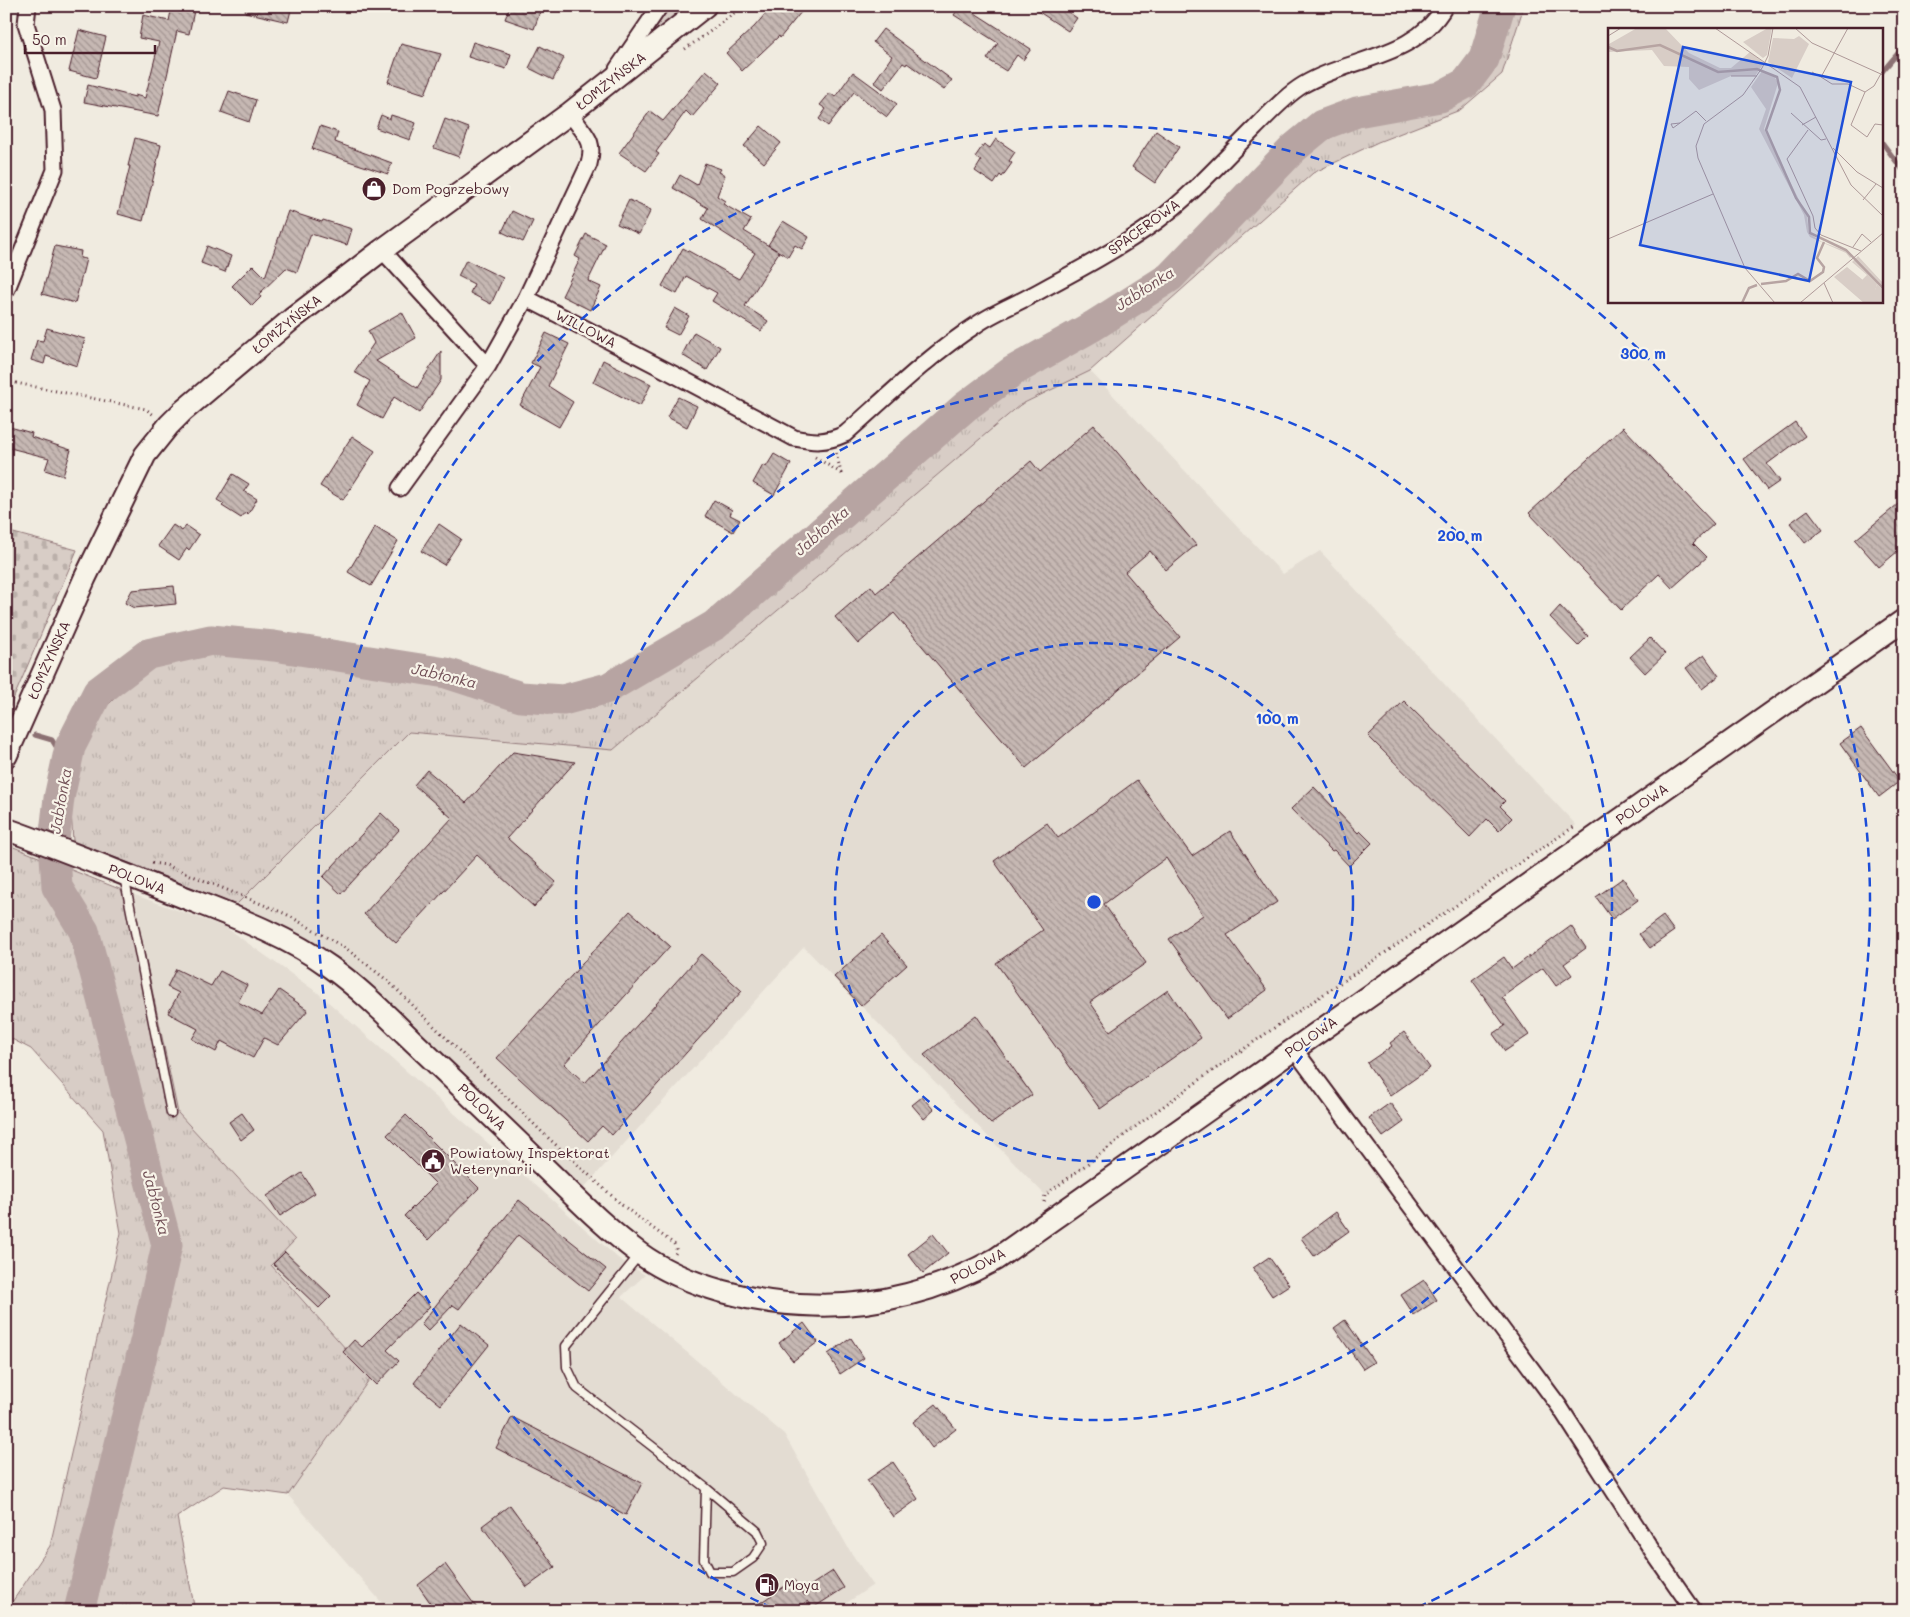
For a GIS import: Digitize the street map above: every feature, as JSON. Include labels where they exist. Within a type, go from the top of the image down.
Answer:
[{"type":"street","points":[[7,289],[54,170],[53,110],[26,24],[28,6]]},
{"type":"street","points":[[607,85],[660,6]]},
{"type":"street","name":"ŁOMŻYŃSKA","points":[[8,764],[84,578],[146,455],[169,425],[182,411],[292,319],[382,250],[607,85],[705,6]]},
{"type":"street","name":"SPACEROWA","points":[[833,445],[934,355],[977,324],[1088,266],[1123,245],[1158,220],[1197,186],[1291,94],[1316,78],[1410,43],[1440,14],[1445,6]]},
{"type":"street","points":[[400,488],[488,366],[526,298],[589,164],[592,152],[590,141],[570,113]]},
{"type":"street","points":[[382,250],[488,366]]},
{"type":"street","name":"WILLOWA","points":[[526,298],[794,438],[833,445]]},
{"type":"street","name":"POLOWA","points":[[6,829],[230,915],[279,937],[330,966],[369,998],[583,1205],[640,1253],[668,1270],[724,1292],[758,1300],[794,1305],[835,1306],[887,1300],[938,1286],[959,1278],[996,1259],[1904,620]]},
{"type":"street","points":[[1294,1049],[1560,1406],[1655,1555],[1694,1611]]},
{"type":"lane","points":[[124,874],[171,1113]]},
{"type":"lane","points":[[640,1253],[566,1346],[567,1366],[577,1388],[706,1488],[757,1531],[763,1543],[753,1558],[733,1572],[710,1572],[704,1560],[706,1488]]},
{"type":"path","points":[[677,54],[708,33],[742,6]]},
{"type":"path","points":[[6,381],[146,409],[169,425]]},
{"type":"path","points":[[813,456],[841,473],[833,445]]},
{"type":"path","points":[[6,781],[8,764]]},
{"type":"path","points":[[1043,1211],[1045,1195],[1153,1114],[1365,966],[1576,826]]},
{"type":"path","points":[[151,863],[166,865],[286,914],[347,949],[388,981],[544,1134],[622,1205],[674,1244],[676,1251],[668,1270]]},
{"type":"shaded area","points":[[1090,371],[1283,574],[1320,551],[1576,825],[1365,966],[1153,1114],[1086,1167],[1045,1195],[804,947],[581,1191],[333,961],[276,923],[236,905],[409,732],[613,750],[1020,405]]},
{"type":"shaded area","points":[[132,894],[225,927],[318,993],[619,1259],[645,1275],[621,1297],[784,1434],[850,1551],[873,1585],[835,1611],[389,1611],[288,1495],[371,1377],[271,1264],[295,1240],[178,1113]]},
{"type":"green space","points":[[669,6],[686,6],[658,29],[656,27]]},
{"type":"green space","points":[[1507,6],[1524,6],[1502,74],[1460,110],[1378,142],[1313,173],[1090,371],[1020,405],[613,750],[409,732],[236,905],[73,841],[69,781],[95,717],[150,665],[194,655],[255,654],[452,688],[547,714],[596,706],[683,659],[1001,390],[1037,365],[1106,333],[1172,286],[1317,145],[1358,123],[1447,105],[1469,89],[1486,66]]},
{"type":"green space","points":[[6,531],[77,550],[6,716]]},
{"type":"green space","points":[[6,844],[132,894],[178,1113],[295,1240],[271,1265],[371,1377],[288,1495],[224,1486],[177,1517],[195,1611],[6,1611],[50,1546],[121,1233],[103,1130],[31,1049],[6,1036]]},
{"type":"building","points":[[172,6],[195,6],[189,34],[177,31],[158,116],[84,102],[88,85],[145,98],[159,42],[139,38],[143,15],[169,21]]},
{"type":"building","points":[[246,6],[292,6],[288,22],[245,12]]},
{"type":"building","points":[[510,6],[542,6],[534,29],[505,19]]},
{"type":"building","points":[[772,6],[806,6],[780,38],[779,36],[742,71],[726,53],[755,26]]},
{"type":"building","points":[[960,6],[964,6],[1031,49],[1023,60],[1017,55],[1006,71],[987,59],[998,43],[954,15]]},
{"type":"building","points":[[1030,6],[1059,6],[1077,18],[1068,31]]},
{"type":"building","points":[[883,29],[952,80],[944,90],[907,63],[906,65],[903,63],[883,89],[874,82],[892,56],[873,42]]},
{"type":"building","points":[[79,30],[106,37],[96,78],[69,71]]},
{"type":"building","points":[[473,42],[511,54],[506,69],[468,57]]},
{"type":"building","points":[[401,44],[441,54],[425,94],[388,82]]},
{"type":"building","points":[[540,46],[564,58],[553,80],[529,68]]},
{"type":"building","points":[[706,70],[721,83],[692,117],[686,111],[656,152],[659,154],[646,171],[619,153],[650,111],[663,121]]},
{"type":"building","points":[[853,72],[897,104],[887,117],[854,92],[828,126],[819,119],[826,109],[820,105],[830,93],[835,97]]},
{"type":"building","points":[[229,91],[256,100],[249,122],[221,112]]},
{"type":"building","points":[[381,115],[390,119],[391,115],[416,123],[410,140],[376,128]]},
{"type":"building","points":[[445,119],[469,128],[459,157],[434,148]]},
{"type":"building","points":[[320,126],[338,132],[335,142],[392,163],[388,174],[312,149]]},
{"type":"building","points":[[761,126],[781,143],[764,163],[744,146]]},
{"type":"building","points":[[1156,131],[1179,147],[1155,183],[1132,167]]},
{"type":"building","points":[[135,138],[161,145],[143,221],[118,214]]},
{"type":"building","points":[[996,139],[1015,152],[1009,161],[1012,163],[1002,177],[1000,175],[994,184],[975,171],[981,161],[975,157],[984,144],[990,148]]},
{"type":"building","points":[[705,163],[721,169],[719,172],[725,175],[717,196],[725,201],[723,204],[751,220],[744,231],[779,252],[745,306],[768,321],[761,331],[712,301],[717,293],[686,276],[677,294],[662,286],[683,248],[739,279],[755,253],[702,219],[708,208],[673,188],[680,175],[697,185]]},
{"type":"building","points":[[629,200],[651,210],[639,234],[617,224]]},
{"type":"building","points":[[288,211],[352,229],[347,245],[311,234],[297,272],[286,268],[259,294],[261,297],[252,306],[232,286],[253,265],[265,277]]},
{"type":"building","points":[[512,211],[533,221],[523,242],[502,232]]},
{"type":"building","points":[[783,221],[809,237],[802,249],[795,245],[788,257],[768,245]]},
{"type":"building","points":[[586,234],[606,244],[588,281],[601,287],[590,310],[562,296],[580,259],[575,256]]},
{"type":"building","points":[[55,246],[81,251],[80,258],[86,259],[75,303],[42,294]]},
{"type":"building","points":[[207,246],[231,256],[225,272],[201,263]]},
{"type":"building","points":[[466,260],[503,278],[491,304],[470,293],[474,284],[458,276]]},
{"type":"building","points":[[675,308],[689,316],[678,335],[664,328]]},
{"type":"building","points":[[402,312],[416,338],[376,361],[417,388],[441,351],[441,380],[419,413],[394,397],[382,419],[357,405],[370,381],[354,372],[374,343],[368,331]]},
{"type":"building","points":[[47,328],[85,339],[77,366],[46,356],[44,364],[31,360],[37,340],[43,341]]},
{"type":"building","points":[[694,332],[720,347],[707,370],[682,355]]},
{"type":"building","points":[[546,333],[569,344],[548,386],[573,402],[559,427],[520,405],[540,367],[531,363]]},
{"type":"building","points":[[603,360],[651,384],[640,406],[593,382]]},
{"type":"building","points":[[678,397],[697,406],[687,427],[667,417]]},
{"type":"building","points":[[1795,422],[1805,436],[1767,464],[1780,481],[1767,490],[1744,459]]},
{"type":"building","points":[[1094,425],[1196,545],[1166,570],[1150,551],[1125,572],[1180,637],[1026,768],[894,613],[858,644],[835,617],[871,586],[876,593],[1031,461],[1040,472]]},
{"type":"building","points":[[6,426],[32,433],[31,437],[71,450],[63,476],[45,470],[49,458],[6,447]]},
{"type":"building","points":[[1623,427],[1714,524],[1693,543],[1707,557],[1672,588],[1659,574],[1621,610],[1529,513]]},
{"type":"building","points":[[352,436],[375,451],[343,500],[320,486]]},
{"type":"building","points":[[774,454],[791,464],[774,495],[753,483],[763,465],[766,467]]},
{"type":"building","points":[[233,474],[249,484],[244,491],[257,499],[248,514],[246,512],[241,518],[222,506],[224,504],[217,500]]},
{"type":"building","points":[[1904,499],[1904,546],[1879,567],[1855,540]]},
{"type":"building","points":[[714,500],[732,510],[730,515],[740,520],[733,532],[705,516]]},
{"type":"building","points":[[1808,510],[1823,530],[1805,543],[1790,523]]},
{"type":"building","points":[[439,524],[461,539],[444,565],[421,551]]},
{"type":"building","points":[[173,525],[182,531],[186,526],[199,535],[189,550],[187,548],[179,560],[158,546]]},
{"type":"building","points":[[375,527],[398,541],[371,586],[348,572]]},
{"type":"building","points":[[174,586],[176,604],[134,608],[125,603],[132,590]]},
{"type":"building","points":[[1560,606],[1588,636],[1578,646],[1550,617]]},
{"type":"building","points":[[1650,638],[1665,654],[1645,673],[1630,657]]},
{"type":"building","points":[[1704,655],[1719,676],[1702,689],[1686,668]]},
{"type":"building","points":[[1404,701],[1505,801],[1500,806],[1512,818],[1499,831],[1487,819],[1470,837],[1368,736]]},
{"type":"building","points":[[1861,728],[1900,781],[1879,797],[1840,743]]},
{"type":"building","points":[[513,752],[575,762],[507,838],[556,882],[534,907],[477,855],[396,943],[364,914],[452,818],[414,785],[427,770],[466,803]]},
{"type":"building","points":[[1137,780],[1192,856],[1230,831],[1277,902],[1227,935],[1267,990],[1227,1019],[1169,939],[1203,915],[1166,858],[1104,904],[1146,963],[1090,1002],[1110,1031],[1168,990],[1201,1038],[1100,1109],[996,963],[1043,930],[994,861],[1047,823],[1058,838]]},
{"type":"building","points":[[1314,787],[1358,833],[1360,831],[1372,843],[1349,866],[1291,809]]},
{"type":"building","points":[[381,813],[399,830],[341,894],[323,877]]},
{"type":"building","points":[[1623,878],[1638,900],[1612,919],[1596,897]]},
{"type":"building","points":[[630,911],[670,946],[564,1064],[585,1083],[701,954],[742,991],[612,1135],[602,1126],[588,1141],[497,1058]]},
{"type":"building","points":[[1663,916],[1674,931],[1650,948],[1639,934]]},
{"type":"building","points":[[1571,926],[1586,948],[1564,964],[1572,975],[1556,986],[1543,968],[1502,997],[1529,1035],[1505,1051],[1493,1034],[1505,1026],[1472,980],[1504,957],[1512,969]]},
{"type":"building","points":[[881,935],[907,965],[861,1006],[834,977]]},
{"type":"building","points":[[176,969],[211,986],[220,971],[247,985],[238,1002],[262,1015],[279,990],[308,1010],[278,1045],[264,1038],[253,1058],[221,1041],[216,1052],[192,1039],[198,1029],[168,1013],[179,993],[167,987]]},
{"type":"building","points":[[976,1015],[1032,1095],[991,1124],[924,1055]]},
{"type":"building","points":[[1404,1032],[1430,1068],[1390,1096],[1367,1063],[1392,1046],[1390,1043]]},
{"type":"building","points":[[922,1097],[934,1110],[924,1119],[912,1105]]},
{"type":"building","points":[[1390,1103],[1404,1122],[1383,1137],[1369,1118]]},
{"type":"building","points":[[242,1113],[254,1130],[241,1140],[229,1122]]},
{"type":"building","name":"Powiatowy Inspektorat Weterynarii","points":[[406,1115],[479,1188],[428,1240],[404,1216],[436,1184],[387,1135]]},
{"type":"building","points":[[302,1173],[315,1193],[280,1216],[267,1196]]},
{"type":"building","points":[[519,1200],[606,1269],[588,1291],[518,1235],[459,1309],[453,1305],[428,1331],[421,1324]]},
{"type":"building","points":[[1336,1212],[1349,1231],[1314,1256],[1301,1238]]},
{"type":"building","points":[[933,1234],[948,1253],[923,1273],[908,1254]]},
{"type":"building","points":[[285,1252],[331,1296],[319,1308],[273,1264]]},
{"type":"building","points":[[1269,1257],[1289,1285],[1272,1296],[1253,1268]]},
{"type":"building","points":[[1424,1280],[1437,1300],[1414,1315],[1401,1295]]},
{"type":"building","points":[[416,1293],[430,1306],[387,1350],[399,1361],[376,1385],[343,1352],[354,1340],[362,1347]]},
{"type":"building","points":[[1345,1320],[1374,1362],[1363,1369],[1334,1328]]},
{"type":"building","points":[[461,1323],[489,1345],[441,1405],[414,1383]]},
{"type":"building","points":[[804,1323],[818,1342],[793,1361],[779,1343]]},
{"type":"building","points":[[851,1338],[864,1358],[840,1374],[828,1354]]},
{"type":"building","points":[[936,1404],[956,1429],[932,1448],[913,1422]]},
{"type":"building","points":[[512,1417],[642,1483],[626,1515],[496,1448]]},
{"type":"building","points":[[893,1462],[918,1499],[893,1517],[867,1480]]},
{"type":"building","points":[[510,1505],[555,1567],[527,1587],[482,1526]]},
{"type":"building","points":[[445,1564],[479,1611],[436,1611],[418,1585]]},
{"type":"building","points":[[833,1571],[844,1588],[813,1608],[808,1601],[793,1611],[748,1611],[794,1580],[805,1596],[802,1591]]},
{"type":"waterway","name":"Jabłonka","points":[[79,1611],[167,1245],[84,931],[57,887],[54,841],[59,798],[70,747],[98,692],[148,654],[211,640],[274,646],[446,673],[521,697],[563,700],[608,688],[715,625],[965,407],[1013,371],[1093,326],[1170,277],[1294,148],[1322,125],[1357,112],[1440,97],[1466,83],[1484,59],[1500,6]]},
{"type":"waterway","points":[[1882,72],[1904,46]]},
{"type":"waterway","points":[[1882,142],[1904,172]]},
{"type":"waterway","points":[[35,735],[52,740],[60,753],[68,755]]},
{"type":"place","name":"Dom Pogrzebowy","points":[[374,189]]},
{"type":"place","name":"Powiatowy Inspektorat Weterynarii","points":[[433,1161]]},
{"type":"place","name":"Moya","points":[[767,1585]]}]
